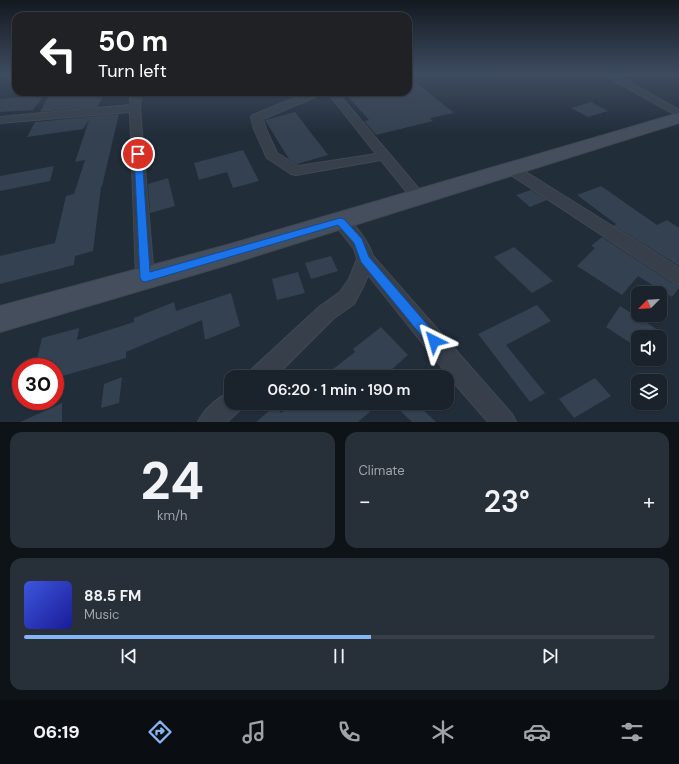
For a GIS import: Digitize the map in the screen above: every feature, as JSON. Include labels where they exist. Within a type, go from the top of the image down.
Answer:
[{"type":"street","points":[[642,94],[679,114]]},
{"type":"street","points":[[136,96],[135,108],[145,278]]},
{"type":"street","points":[[308,96],[256,117],[272,155],[296,171],[385,156]]},
{"type":"street","points":[[335,96],[419,198]]},
{"type":"street","points":[[0,120],[135,108]]},
{"type":"street","points":[[0,319],[419,198],[679,118]]},
{"type":"street","points":[[513,170],[679,277]]},
{"type":"street","points":[[340,221],[358,242],[365,259],[463,376],[504,422]]},
{"type":"street","points":[[267,370],[326,313],[348,298],[357,282],[365,259]]},
{"type":"street","points":[[210,422],[224,409]]},
{"type":"building","points":[[412,94],[430,94],[454,113],[430,118],[433,121],[376,135],[364,121],[369,120],[348,96],[412,96]]},
{"type":"building","points":[[43,96],[33,110],[0,112],[0,99]]},
{"type":"building","points":[[103,96],[97,107],[40,112],[48,97]]},
{"type":"building","points":[[591,102],[608,111],[588,117],[571,108]]},
{"type":"building","points":[[295,112],[328,155],[297,164],[289,159],[265,120]]},
{"type":"building","points":[[119,114],[101,187],[93,251],[75,256],[74,265],[0,284],[0,256],[55,243],[66,196],[74,194],[85,160],[75,162],[89,120],[83,129],[27,137],[35,122]]},
{"type":"building","points":[[243,150],[259,181],[233,188],[227,172],[199,180],[194,163]]},
{"type":"building","points":[[54,166],[50,181],[0,191],[0,176]]},
{"type":"building","points":[[168,178],[175,206],[150,213],[148,184]]},
{"type":"building","points":[[601,186],[657,225],[667,220],[679,228],[679,266],[614,226],[616,224],[577,195]]},
{"type":"building","points":[[531,190],[547,200],[530,207],[516,195]]},
{"type":"building","points":[[602,237],[672,283],[679,285],[679,288],[672,297],[667,294],[667,286],[654,286],[638,276],[622,295],[577,266],[595,248],[591,246]]},
{"type":"building","points":[[514,247],[553,281],[532,293],[494,257]]},
{"type":"building","points":[[331,256],[338,271],[311,279],[305,263]]},
{"type":"building","points":[[298,272],[305,293],[277,300],[272,279]]},
{"type":"building","points":[[231,293],[240,326],[205,340],[202,320],[126,352],[126,358],[64,375],[64,358],[37,358],[42,338],[79,328],[77,340],[134,322],[134,318],[174,302],[176,311]]},
{"type":"building","points":[[537,305],[551,321],[506,345],[545,393],[530,402],[478,334]]},
{"type":"building","points":[[620,306],[631,313],[631,322],[645,322],[658,330],[631,330],[631,343],[606,327]]},
{"type":"building","points":[[381,327],[408,355],[391,370],[332,370],[355,352],[353,349]]},
{"type":"building","points":[[122,377],[119,403],[101,408],[104,384]]},
{"type":"building","points":[[595,378],[611,396],[574,418],[559,399]]},
{"type":"building","points":[[47,410],[62,410],[62,422],[20,422]]},
{"type":"building","points":[[270,410],[279,410],[281,413],[285,410],[372,410],[358,422],[256,422]]},
{"type":"building","points":[[399,410],[423,410],[436,422],[412,422]]},
{"type":"route","points":[[138,154],[145,278],[226,256],[340,221],[362,247],[365,259],[434,341]]}]
